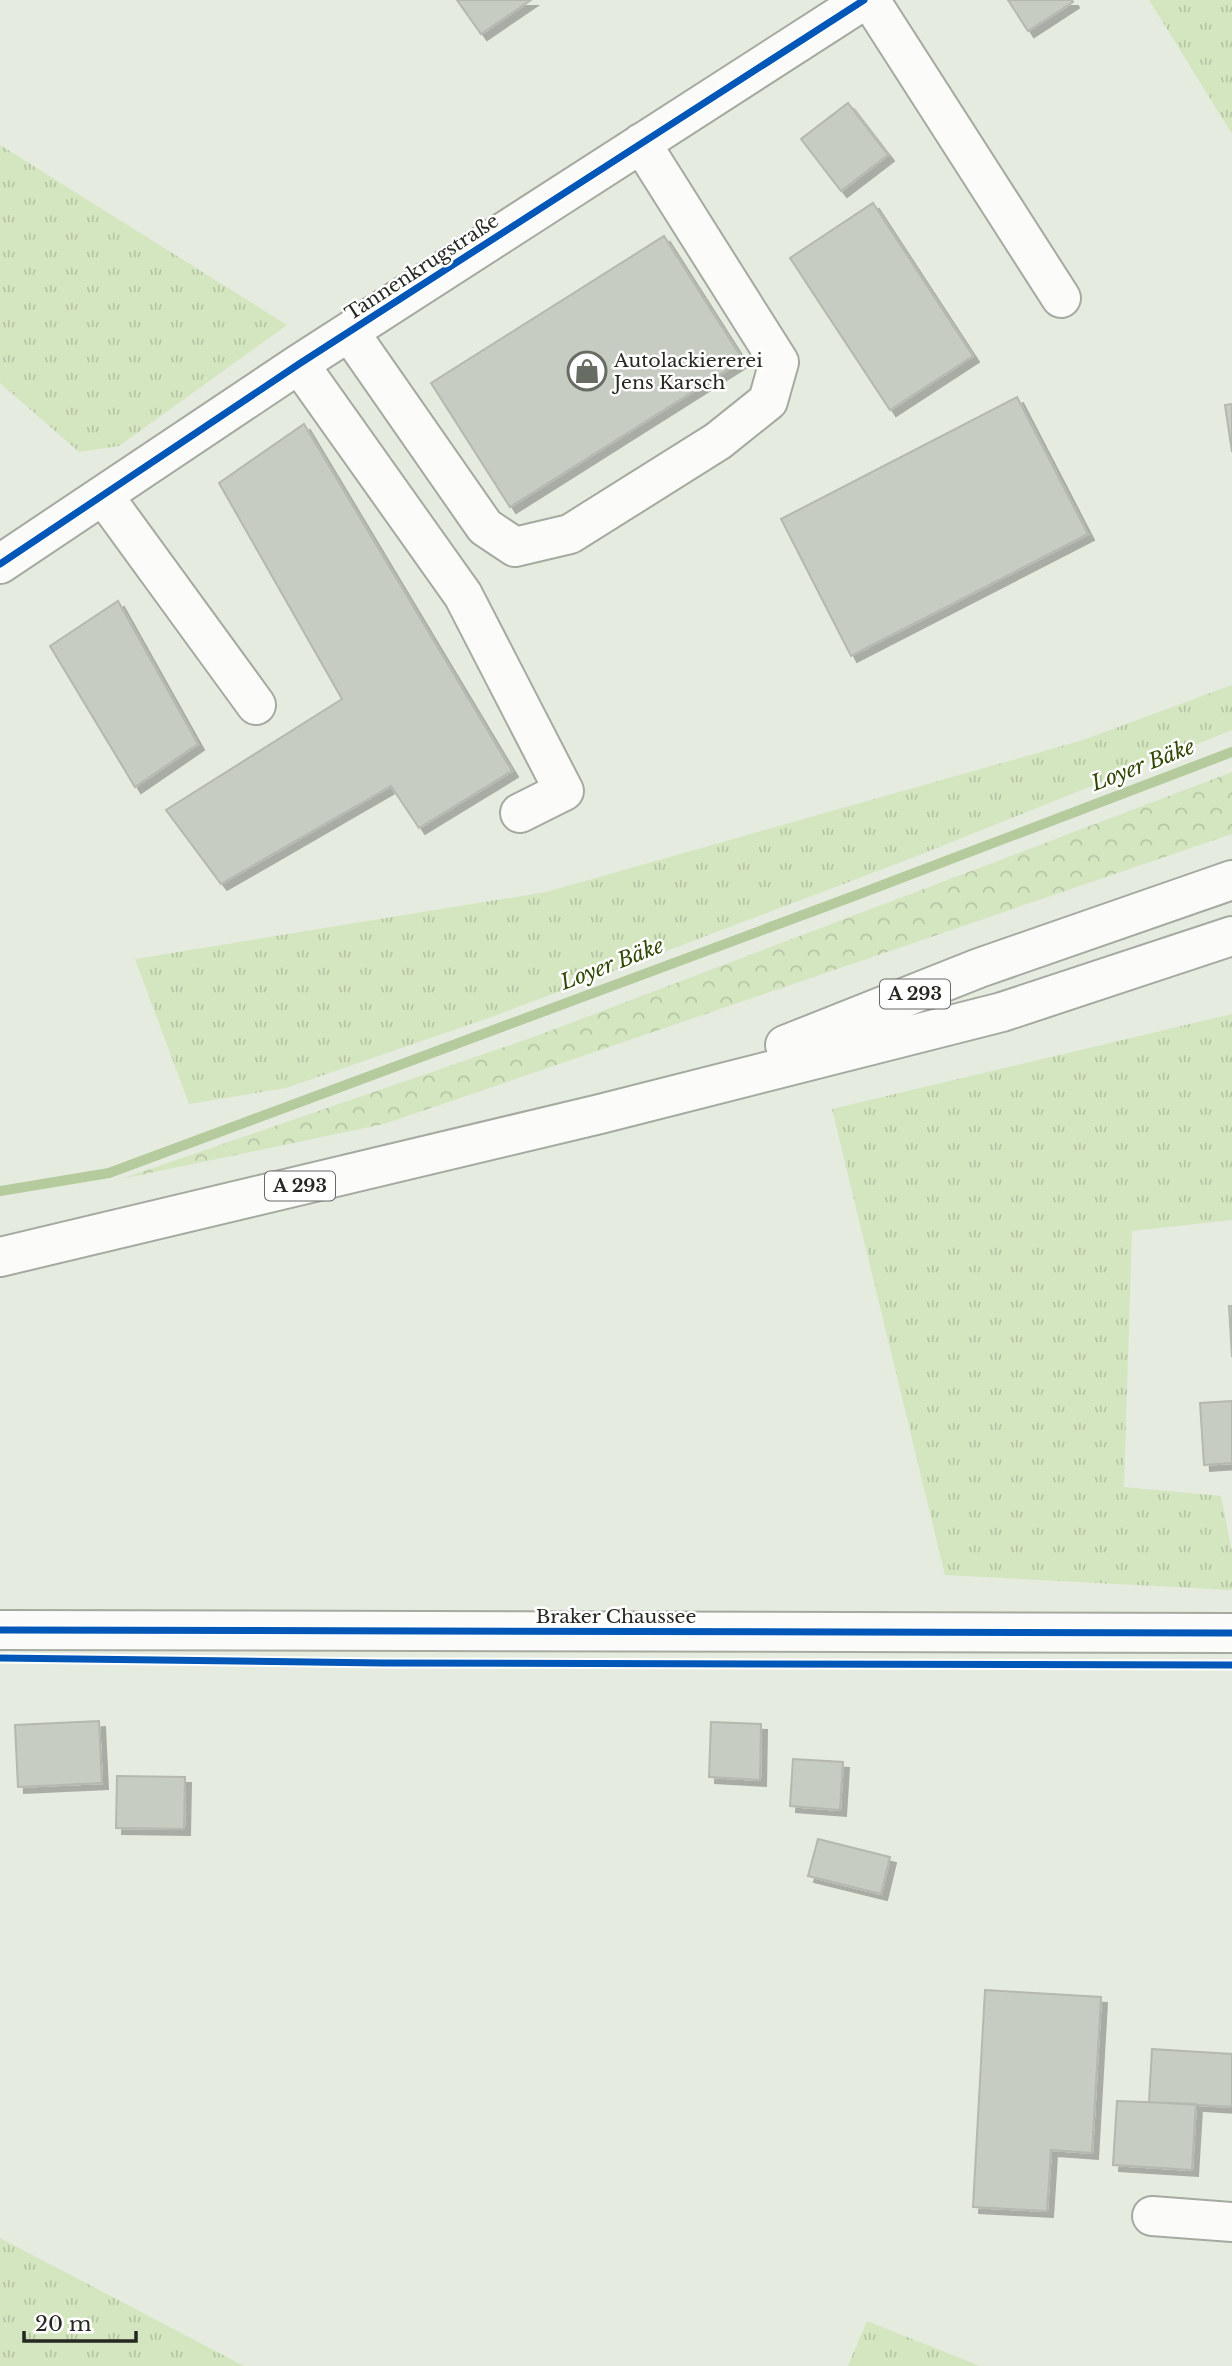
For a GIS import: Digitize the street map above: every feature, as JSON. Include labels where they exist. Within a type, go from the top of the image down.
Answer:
[{"type":"main road","name":"Tannenkrugstraße","points":[[0,564],[299,364],[864,0]]},
{"type":"main road","points":[[870,0],[1061,298]]},
{"type":"main road","points":[[350,333],[485,527],[515,547],[570,534],[718,441],[768,401],[779,362],[641,143]]},
{"type":"main road","points":[[299,364],[463,595],[564,791],[520,813]]},
{"type":"main road","points":[[103,495],[256,705]]},
{"type":"main road","name":"A 293","points":[[600,1114],[856,1019],[979,968],[1232,880]]},
{"type":"main road","name":"A 293","points":[[0,1257],[600,1114],[1002,1012],[1232,936]]},
{"type":"main road","name":"Braker Chaussee","points":[[0,1630],[1232,1633]]},
{"type":"main road","points":[[1152,2216],[1232,2222]]},
{"type":"green space","points":[[1149,0],[1232,0],[1232,134]]},
{"type":"green space","points":[[0,145],[287,325],[119,446],[79,452],[0,383]]},
{"type":"green space","points":[[1232,685],[1232,730],[904,861],[494,1016],[286,1088],[189,1104],[135,959],[546,892],[1083,740]]},
{"type":"green space","points":[[1232,772],[1232,834],[384,1124],[121,1179],[539,1035]]},
{"type":"green space","points":[[1232,1014],[1232,1220],[1132,1231],[1124,1487],[1221,1496],[1232,1552],[1232,1590],[945,1575],[832,1109]]},
{"type":"green space","points":[[0,2238],[244,2366],[0,2366]]},
{"type":"green space","points":[[867,2321],[980,2366],[848,2366]]},
{"type":"building","points":[[457,0],[531,0],[481,34]]},
{"type":"building","points":[[1008,0],[1072,0],[1073,2],[1028,31]]},
{"type":"building","points":[[848,103],[888,155],[841,191],[801,139]]},
{"type":"building","points":[[873,203],[973,356],[890,410],[790,258]]},
{"type":"building","name":"Autolackiererei Jens Karsch","points":[[664,236],[743,360],[510,507],[431,383]]},
{"type":"building","points":[[1017,397],[1088,534],[851,656],[781,519]]},
{"type":"building","points":[[1232,404],[1232,452],[1225,405]]},
{"type":"building","points":[[304,424],[512,771],[419,828],[391,786],[221,884],[166,810],[342,699],[219,483]]},
{"type":"building","points":[[118,601],[198,744],[135,787],[50,646]]},
{"type":"building","points":[[1229,1306],[1232,1306],[1232,1357]]},
{"type":"building","points":[[1232,1401],[1232,1463],[1204,1465],[1200,1403]]},
{"type":"building","points":[[99,1721],[102,1783],[18,1787],[15,1725]]},
{"type":"building","points":[[711,1722],[761,1724],[760,1780],[709,1777]]},
{"type":"building","points":[[793,1759],[843,1762],[840,1810],[790,1806]]},
{"type":"building","points":[[117,1776],[185,1777],[184,1829],[116,1828]]},
{"type":"building","points":[[818,1839],[890,1857],[881,1894],[808,1876]]},
{"type":"building","points":[[985,1990],[1101,1997],[1092,2153],[1051,2150],[1047,2211],[973,2207]]},
{"type":"building","points":[[1152,2049],[1232,2054],[1232,2107],[1149,2102]]},
{"type":"building","points":[[1117,2101],[1196,2104],[1192,2170],[1113,2165]]},
{"type":"waterway","name":"Loyer Bäke","points":[[0,1191],[109,1173],[854,896],[1232,752]]},
{"type":"cycle path","points":[[0,564],[299,364],[864,0]]},
{"type":"cycle path","points":[[0,1630],[1232,1633]]},
{"type":"cycle path","points":[[0,1658],[383,1663],[1232,1665]]},
{"type":"place","name":"Autolackiererei Jens Karsch","points":[[587,371]]}]
